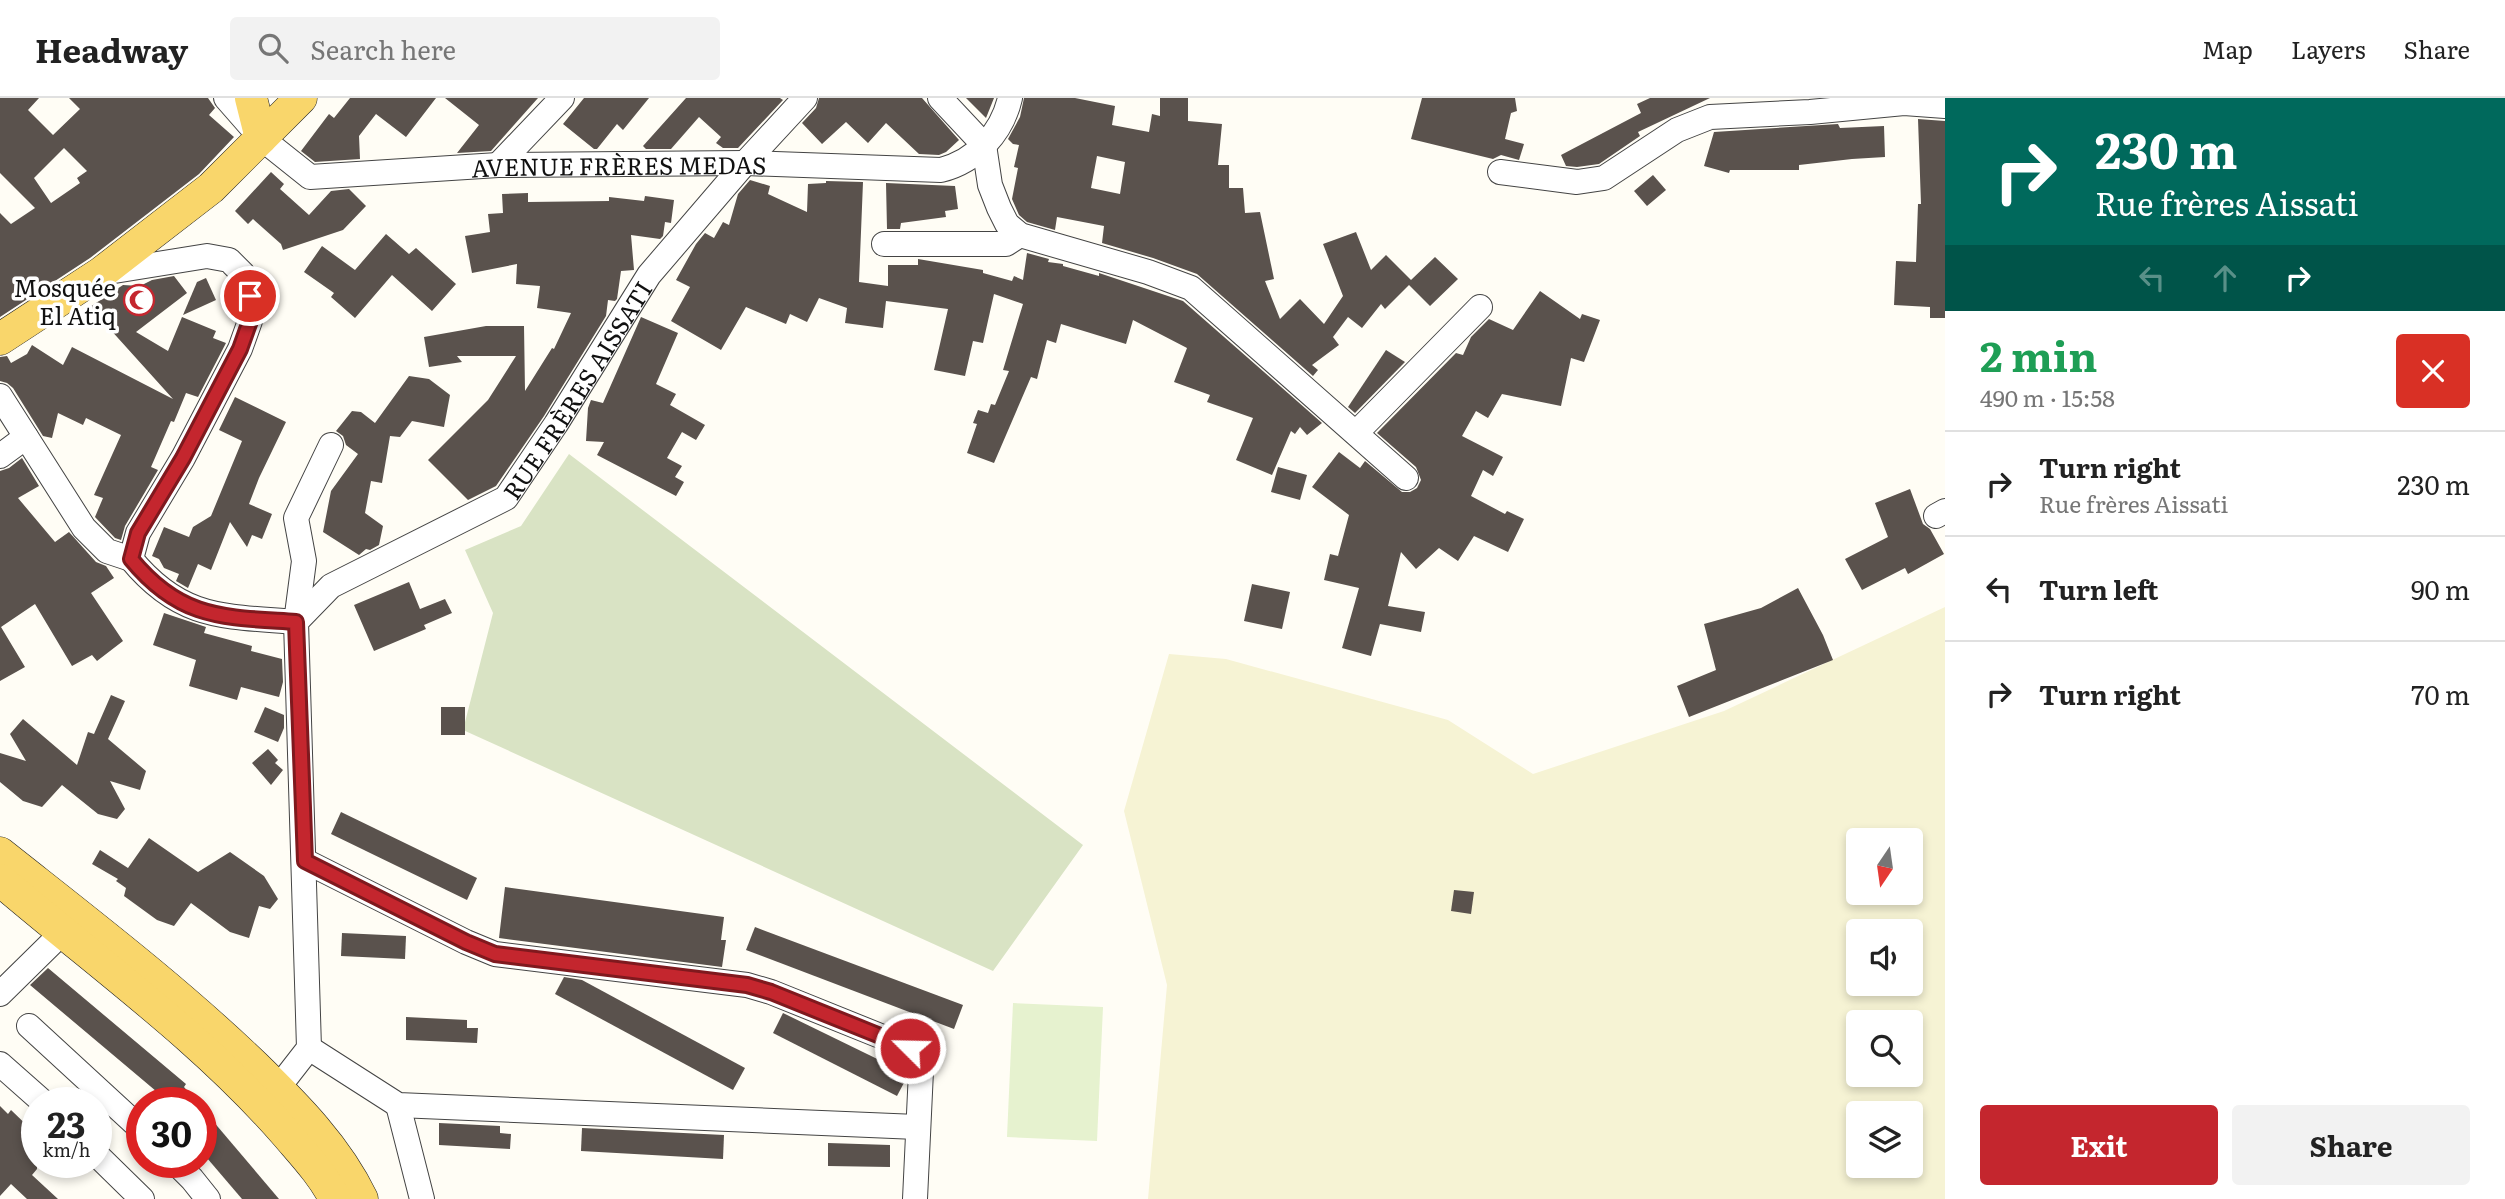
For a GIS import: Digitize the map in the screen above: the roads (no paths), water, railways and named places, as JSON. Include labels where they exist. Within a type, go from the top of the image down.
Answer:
[{"type":"main road","points":[[251,98],[261,138]]},
{"type":"main road","points":[[0,340],[101,273],[211,188],[301,98]]},
{"type":"main road","points":[[0,853],[135,959],[218,1030],[270,1098],[335,1199]]},
{"type":"main road","points":[[0,880],[62,933],[331,1148],[352,1178],[362,1199]]},
{"type":"street","name":"AVENUE FRÈRES MEDAS","points":[[226,98],[261,138],[310,177],[498,165],[745,163],[941,170],[963,162],[984,145],[1001,126],[1010,98]]},
{"type":"street","points":[[498,165],[562,98]]},
{"type":"street","name":"RUE FRÈRES AISSATI","points":[[296,622],[331,586],[506,498],[556,424],[649,275],[805,98]]},
{"type":"street","points":[[940,98],[984,145],[990,185],[999,208],[1007,224],[1020,235],[1148,272],[1191,288],[1406,478]]},
{"type":"street","points":[[1500,173],[1577,182],[1605,178],[1710,107],[1810,112],[1904,103],[1945,106]]},
{"type":"street","points":[[884,244],[1006,244],[1020,235]]},
{"type":"street","points":[[101,273],[206,256],[229,260],[243,274],[250,296],[250,321],[240,349],[183,458],[138,533],[131,559]]},
{"type":"street","points":[[1356,433],[1480,307]]},
{"type":"street","points":[[0,396],[84,528],[107,551],[131,559],[148,580],[179,602],[219,616],[296,622]]},
{"type":"street","points":[[0,456],[26,437]]},
{"type":"street","points":[[270,1098],[309,1048],[296,622],[304,562],[296,518],[331,445]]},
{"type":"street","points":[[305,861],[495,954],[747,985],[902,1044],[917,1054],[920,1062],[915,1199]]},
{"type":"street","points":[[0,994],[62,933]]},
{"type":"street","points":[[29,1026],[126,1115]]},
{"type":"street","points":[[309,1048],[398,1105],[917,1127]]},
{"type":"street","points":[[0,1064],[26,1087]]},
{"type":"street","points":[[398,1105],[422,1199]]},
{"type":"street","points":[[112,1170],[142,1199]]},
{"type":"street","points":[[191,1178],[208,1199]]},
{"type":"place","name":"Mosquée El Atiq","points":[[139,300]]}]
